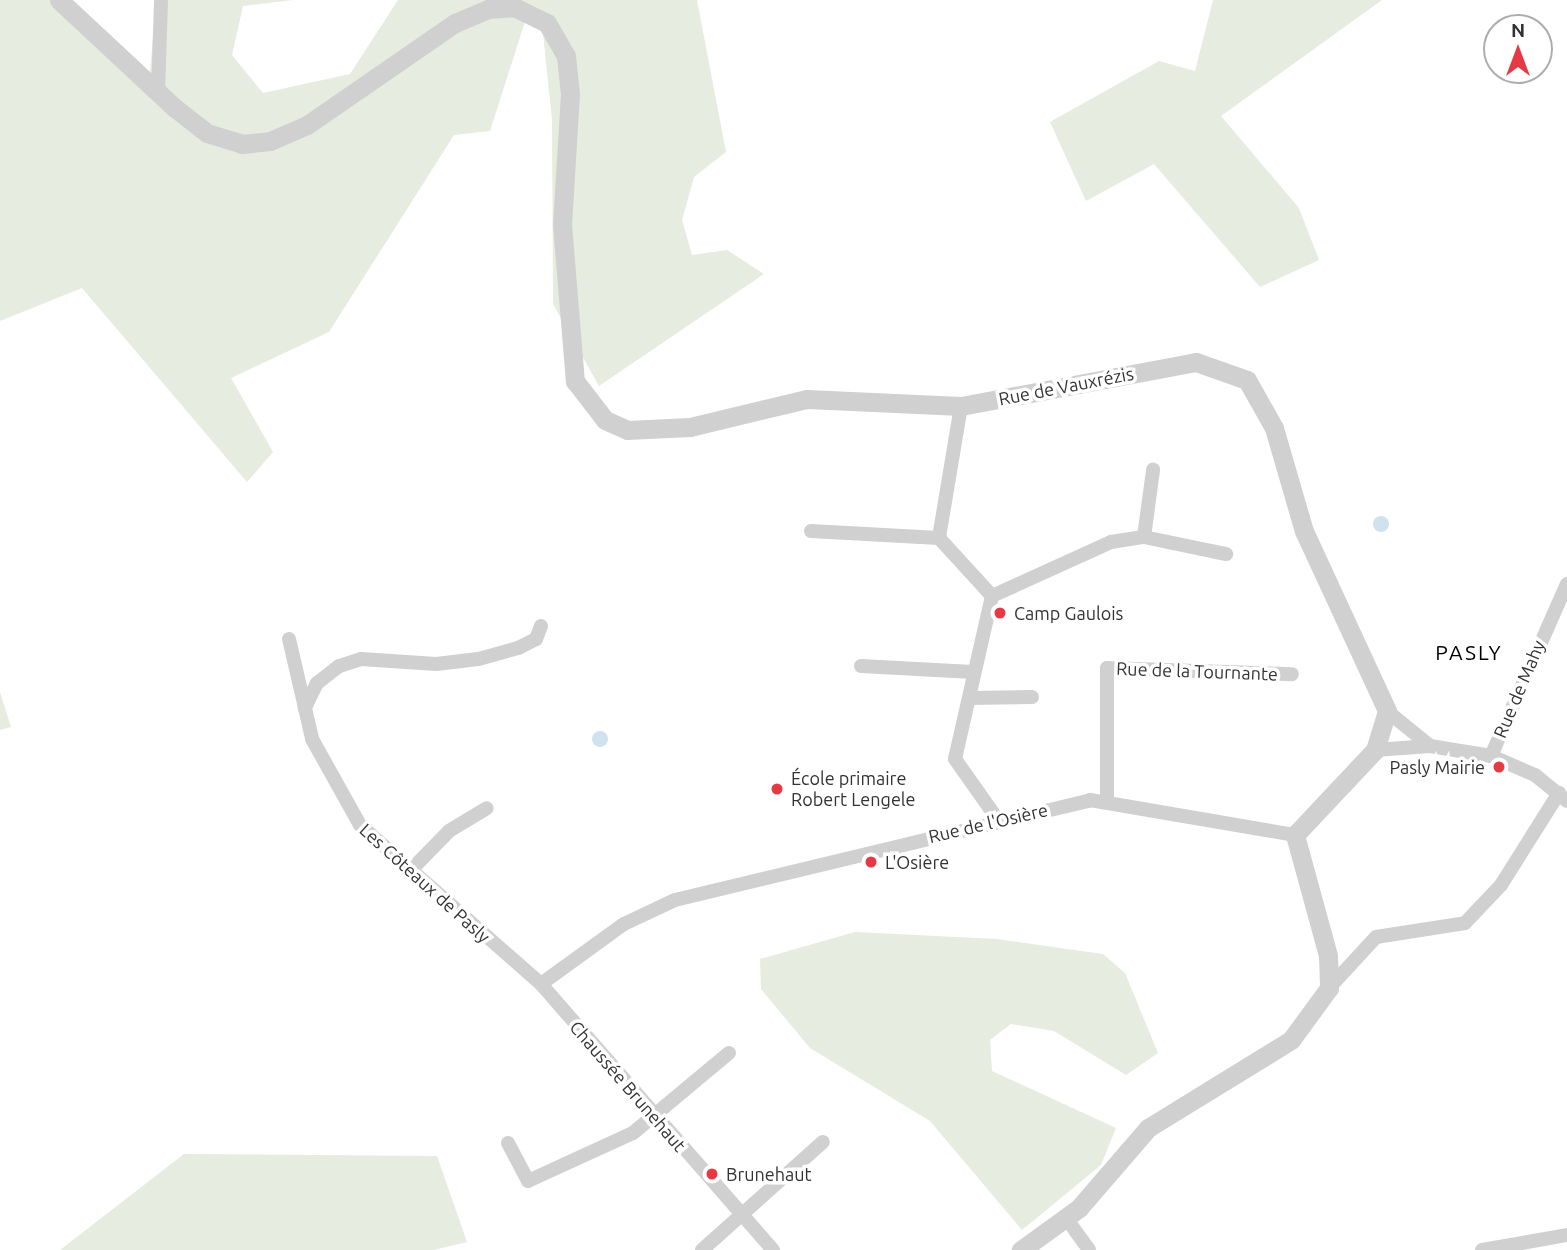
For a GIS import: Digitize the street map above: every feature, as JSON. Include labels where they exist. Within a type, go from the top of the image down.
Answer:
[{"type":"street","name":"Rue de Vauxrézis","points":[[59,0],[158,92],[220,139],[270,141],[307,125],[455,23],[488,9],[535,15],[559,39],[570,94],[562,224],[569,352],[575,381],[592,407],[627,430],[690,427],[807,399],[961,406],[1196,362],[1247,380],[1274,428],[1304,531],[1387,711]]},
{"type":"street","points":[[158,92],[161,0]]},
{"type":"street","points":[[939,538],[961,406]]},
{"type":"street","points":[[1144,537],[1153,470]]},
{"type":"street","points":[[811,531],[939,538],[992,596]]},
{"type":"street","points":[[998,820],[955,759],[992,596],[1074,554],[1144,537],[1226,554]]},
{"type":"street","name":"Rue de Mahy","points":[[1490,756],[1567,584]]},
{"type":"street","points":[[305,708],[317,683],[339,666],[361,659],[436,664],[478,659],[518,648],[536,639],[541,626]]},
{"type":"street","name":"Les Côteaux de Pasly","points":[[289,639],[312,739],[345,805],[411,870],[541,984]]},
{"type":"street","points":[[861,666],[973,672]]},
{"type":"street","name":"Rue de la Tournante","points":[[1107,799],[1107,668],[1292,674]]},
{"type":"street","points":[[968,698],[1032,697]]},
{"type":"street","points":[[1329,988],[1328,956],[1295,835],[1375,750],[1387,711],[1430,746]]},
{"type":"street","points":[[1021,1250],[1066,1218],[1149,1128],[1291,1040],[1329,988],[1376,937],[1465,923],[1502,885],[1563,797],[1490,756],[1430,746],[1375,750]]},
{"type":"street","name":"Rue de l'Osière","points":[[541,984],[624,924],[674,900],[998,820],[1107,799],[1295,835]]},
{"type":"street","points":[[411,870],[449,831],[487,808]]},
{"type":"street","name":"Chaussée Brunehaut","points":[[541,984],[773,1250]]},
{"type":"street","points":[[508,1143],[528,1181],[633,1133],[729,1053]]},
{"type":"street","points":[[702,1250],[823,1142]]},
{"type":"street","points":[[1066,1218],[1089,1250]]},
{"type":"street","points":[[1482,1250],[1567,1235]]},
{"type":"shaded area","points":[[0,0],[64,0],[149,85],[156,0],[293,0],[243,6],[232,55],[263,93],[350,74],[398,0],[697,0],[726,152],[694,177],[682,220],[692,255],[727,250],[764,274],[599,386],[553,304],[552,120],[542,24],[528,12],[490,131],[454,135],[329,332],[231,378],[273,452],[247,482],[82,288],[0,321]]},
{"type":"shaded area","points":[[1213,0],[1382,0],[1221,116],[1299,208],[1319,260],[1260,287],[1154,164],[1086,201],[1050,122],[1159,61],[1195,71]]},
{"type":"shaded area","points":[[0,692],[11,727],[0,730]]},
{"type":"shaded area","points":[[855,932],[997,939],[1103,954],[1125,973],[1158,1053],[1126,1075],[1054,1031],[1011,1024],[990,1040],[992,1071],[1116,1128],[1101,1165],[1022,1230],[930,1121],[810,1048],[761,989],[760,959]]},
{"type":"shaded area","points":[[184,1154],[437,1156],[467,1242],[434,1250],[60,1250]]},
{"type":"water","points":[[1381,516],[1387,518],[1387,530],[1381,532],[1375,530],[1373,524],[1375,518]]},
{"type":"water","points":[[600,731],[606,733],[606,745],[600,747],[594,745],[592,739],[594,733]]},
{"type":"place","name":"Camp Gaulois","points":[[1000,613]]},
{"type":"place","name":"Pasly Mairie","points":[[1499,767]]},
{"type":"place","name":"École primaire Robert Lengele","points":[[777,789]]},
{"type":"place","name":"L'Osière","points":[[871,862]]},
{"type":"place","name":"Brunehaut","points":[[712,1174]]},
{"type":"district","name":"PASLY","points":[[1469,652]]}]
